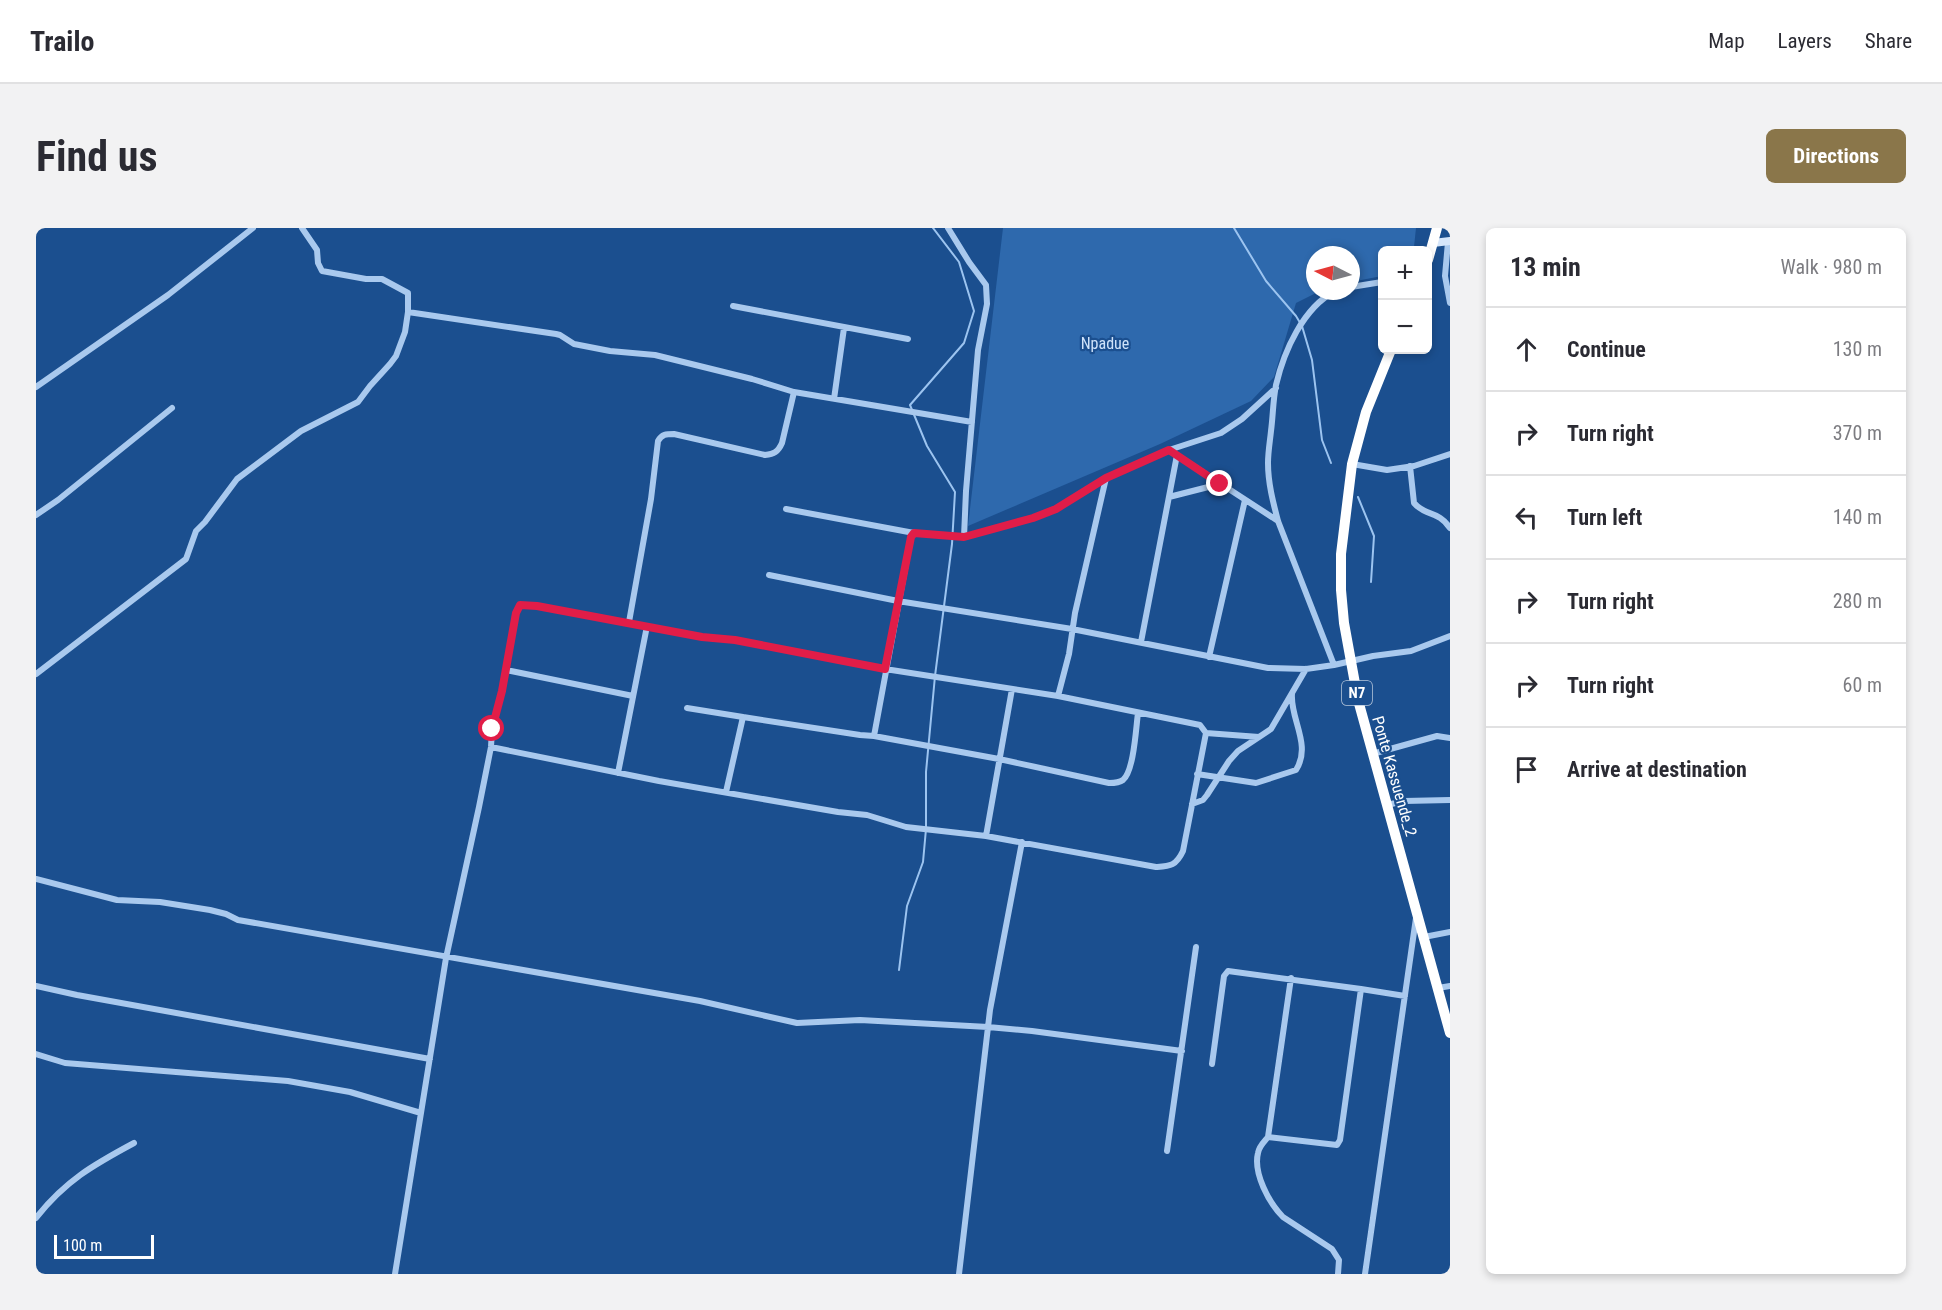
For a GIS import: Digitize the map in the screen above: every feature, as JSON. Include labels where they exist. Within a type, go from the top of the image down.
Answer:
[{"type":"highway","points":[[1432,246],[1437,228]]},
{"type":"highway","name":"Ponte Kassuende_2","points":[[1389,354],[1366,412],[1352,464],[1341,554],[1341,590],[1350,662],[1358,700],[1450,1033]]},
{"type":"street","points":[[36,387],[168,295],[253,228]]},
{"type":"street","points":[[36,674],[186,559],[196,531],[237,479],[301,431],[358,402],[396,356],[405,332],[408,293],[385,280],[322,272],[318,263],[317,250],[302,228]]},
{"type":"street","points":[[948,228],[986,285],[987,304],[978,350],[964,537]]},
{"type":"street","points":[[1433,243],[1449,242],[1445,276],[1450,303]]},
{"type":"street","points":[[1360,286],[1378,283]]},
{"type":"street","points":[[1323,300],[1314,308],[1286,353],[1276,388],[1268,462],[1271,497],[1278,521],[1334,666]]},
{"type":"street","points":[[733,306],[908,339]]},
{"type":"street","points":[[408,312],[556,334],[574,344],[610,351],[655,355],[794,392],[972,422]]},
{"type":"street","points":[[834,399],[844,328]]},
{"type":"street","points":[[786,509],[914,533],[964,537],[1033,518],[1056,509],[1106,478],[1169,450],[1232,427],[1276,388]]},
{"type":"street","points":[[629,622],[651,499],[658,441],[661,436],[674,434],[773,454],[782,444],[794,392]]},
{"type":"street","points":[[36,515],[58,500],[172,408]]},
{"type":"street","points":[[1169,450],[1278,521]]},
{"type":"street","points":[[1352,464],[1387,470],[1450,454]]},
{"type":"street","points":[[1141,642],[1177,455]]},
{"type":"street","points":[[1410,466],[1414,503],[1432,515],[1444,519],[1450,528]]},
{"type":"street","points":[[1058,696],[1070,654],[1072,629],[1082,578],[1106,478]]},
{"type":"street","points":[[1169,497],[1220,484]]},
{"type":"street","points":[[1209,657],[1245,500]]},
{"type":"street","points":[[873,736],[898,601],[911,537],[914,533]]},
{"type":"street","points":[[769,575],[898,601],[1072,629],[1268,668],[1306,669],[1334,666],[1373,656],[1411,651],[1450,636]]},
{"type":"street","points":[[394,1274],[446,958],[480,807],[492,729],[516,613],[520,605],[629,622],[702,637],[735,640],[885,669],[1058,696],[1200,725],[1206,733],[1260,737]]},
{"type":"street","points":[[618,773],[647,626]]},
{"type":"street","points":[[1192,804],[1203,800],[1228,761],[1238,751],[1271,729],[1306,669]]},
{"type":"street","points":[[506,670],[633,696]]},
{"type":"street","points":[[986,836],[1012,689]]},
{"type":"street","points":[[1197,774],[1256,783],[1296,770],[1302,753],[1292,694]]},
{"type":"street","points":[[687,708],[873,736],[999,759],[1109,783],[1122,781],[1127,775],[1138,712]]},
{"type":"street","points":[[726,792],[742,717]]},
{"type":"street","points":[[491,747],[618,773],[838,812],[856,813],[906,827],[986,836],[1156,867],[1170,866],[1179,860],[1183,851],[1206,733]]},
{"type":"street","points":[[1372,754],[1437,736],[1450,738]]},
{"type":"street","points":[[1387,805],[1404,801],[1450,800]]},
{"type":"street","points":[[959,1274],[988,1027],[1022,842]]},
{"type":"street","points":[[36,879],[117,900],[160,902],[210,910],[238,920],[700,1001],[796,1023],[860,1020],[988,1027],[1182,1051]]},
{"type":"street","points":[[1365,1274],[1417,909]]},
{"type":"street","points":[[1424,937],[1450,932]]},
{"type":"street","points":[[1167,1151],[1196,947]]},
{"type":"street","points":[[1212,1064],[1224,976],[1228,971],[1291,978],[1405,996]]},
{"type":"street","points":[[1291,978],[1268,1137],[1260,1146],[1257,1165],[1272,1204],[1283,1217],[1332,1249],[1339,1260],[1338,1274]]},
{"type":"street","points":[[36,986],[430,1059]]},
{"type":"street","points":[[1438,988],[1450,986]]},
{"type":"street","points":[[1268,1137],[1337,1145],[1340,1140],[1361,989]]},
{"type":"street","points":[[36,1054],[65,1063],[288,1081],[350,1092],[420,1113]]},
{"type":"street","points":[[36,1218],[51,1199],[89,1167],[134,1143]]},
{"type":"green space","name":"Npadue","points":[[1003,228],[1416,228],[1414,246],[1378,246],[1378,277],[1360,280],[1360,246],[1306,246],[1306,298],[1296,303],[1274,377],[1251,401],[1160,444],[968,526]]},
{"type":"waterway","points":[[899,970],[907,906],[923,862],[926,829],[926,772],[935,676],[952,544],[955,492],[927,446],[910,405],[964,343],[974,311],[959,262],[933,228]]},
{"type":"waterway","points":[[1234,228],[1266,281],[1302,326],[1312,360],[1322,440],[1331,463]]},
{"type":"waterway","points":[[1358,497],[1374,536],[1371,582]]},
{"type":"route","points":[[492,729],[502,691],[517,608],[520,605],[629,622],[702,637],[735,640],[885,669],[911,537],[914,533],[964,537],[1033,518],[1056,509],[1106,478],[1169,450],[1220,484]]}]
